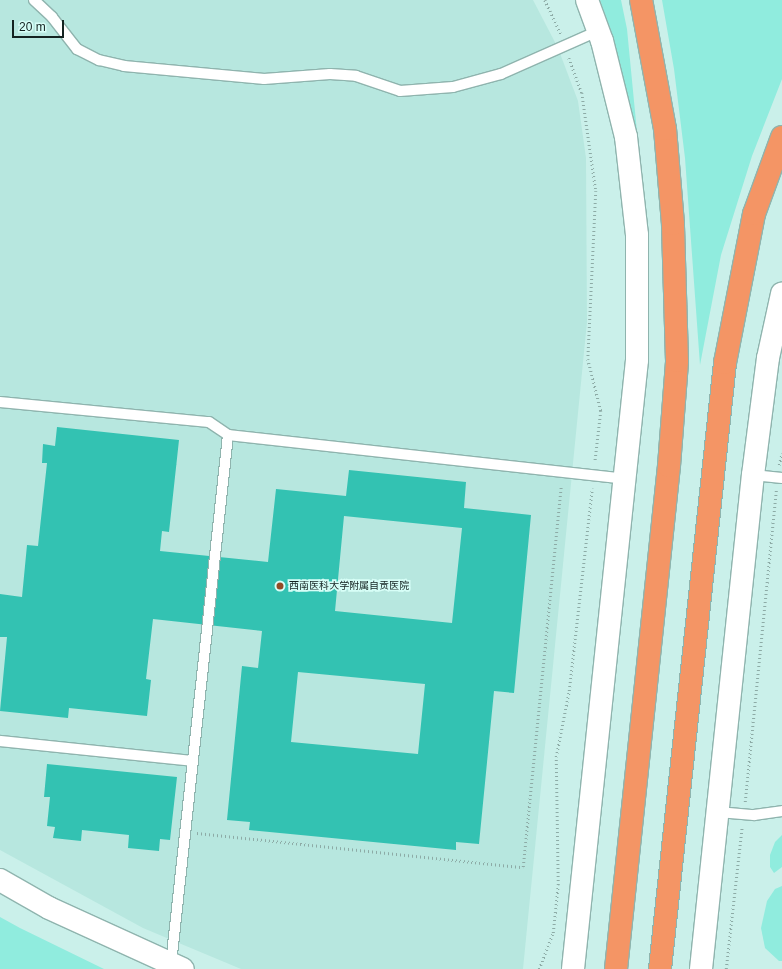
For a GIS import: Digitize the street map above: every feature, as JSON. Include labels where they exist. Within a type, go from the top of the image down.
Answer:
[{"type":"highway","points":[[616,969],[669,466],[677,362],[673,224],[665,129],[641,0]]},
{"type":"highway","points":[[660,969],[725,363],[754,214],[782,136]]},
{"type":"street","points":[[573,969],[637,360],[637,235],[626,137],[598,31],[587,0]]},
{"type":"street","points":[[701,969],[753,475],[768,358],[782,294]]},
{"type":"street","points":[[0,880],[49,908],[177,966]]},
{"type":"lane","points":[[34,0],[52,17],[77,49],[99,60],[124,66],[264,79],[330,74],[356,76],[400,91],[452,87],[500,74],[598,31]]},
{"type":"lane","points":[[0,402],[209,422],[228,435],[625,479]]},
{"type":"lane","points":[[177,966],[185,832],[228,435]]},
{"type":"lane","points":[[753,475],[780,478]]},
{"type":"lane","points":[[0,741],[192,761]]},
{"type":"lane","points":[[718,812],[743,814],[782,811]]},
{"type":"path","points":[[185,832],[523,866],[562,472]]},
{"type":"path","points":[[726,969],[780,478]]},
{"type":"shaded area","name":"西南医科大学附属自贡医院","points":[[0,0],[533,0],[558,48],[578,101],[586,158],[587,322],[523,969],[241,969],[143,928],[0,850]]},
{"type":"green space","points":[[600,0],[621,0],[627,29],[637,132],[611,31]]},
{"type":"green space","points":[[662,0],[782,0],[782,79],[752,156],[721,255],[700,365],[685,158],[674,69]]},
{"type":"green space","points":[[782,835],[782,867],[774,873],[770,867],[770,855],[775,842]]},
{"type":"green space","points":[[782,886],[782,961],[779,961],[765,948],[761,928],[767,901],[775,889]]},
{"type":"green space","points":[[0,917],[20,928],[104,969],[0,969]]},
{"type":"building","points":[[57,427],[179,440],[169,532],[162,531],[160,551],[268,562],[276,489],[346,496],[349,470],[466,482],[464,508],[531,515],[514,693],[494,691],[479,844],[456,842],[456,850],[249,830],[250,822],[227,820],[242,666],[258,668],[262,631],[153,619],[146,679],[151,680],[147,716],[69,708],[68,718],[0,711],[7,637],[0,637],[0,594],[22,597],[27,545],[38,546],[47,463],[42,463],[43,444],[55,446]],"holes":[[[344,516],[462,528],[452,623],[335,611]],[[298,672],[425,684],[418,754],[291,742]]]},
{"type":"building","points":[[47,764],[177,777],[170,840],[160,839],[159,851],[128,848],[129,835],[82,830],[81,841],[53,838],[55,827],[47,826],[50,797],[44,797]]},
{"type":"place","name":"西南医科大学附属自贡医院","points":[[280,586]]}]
